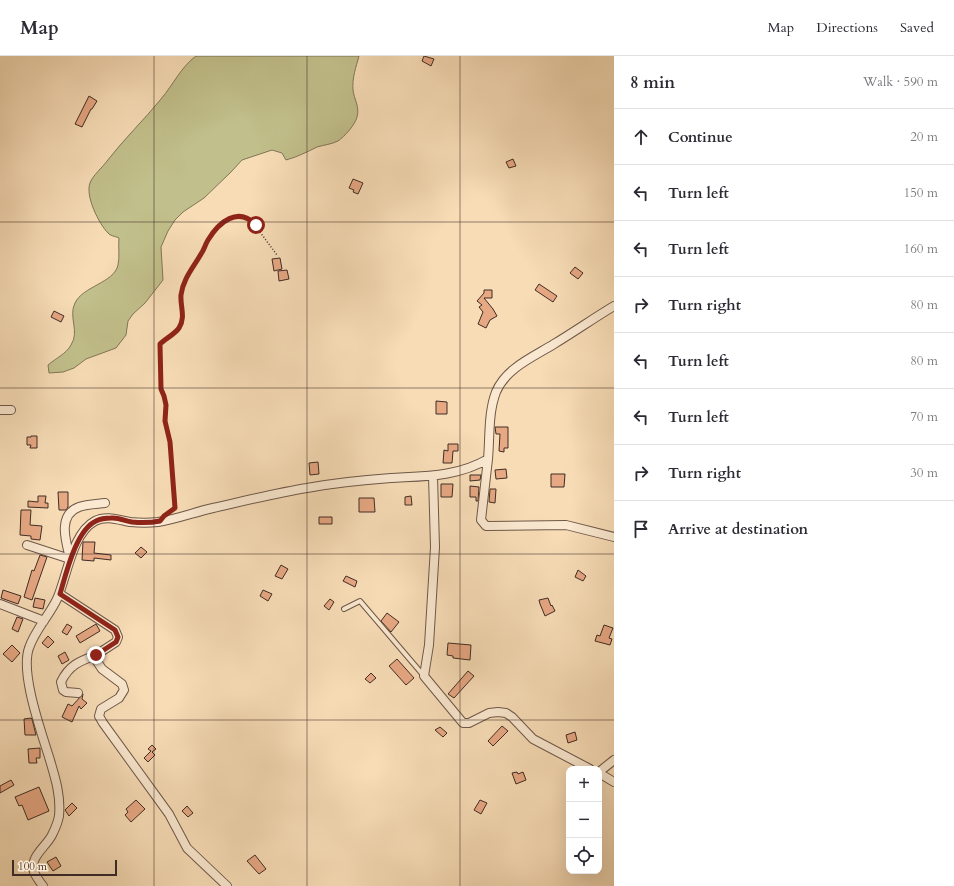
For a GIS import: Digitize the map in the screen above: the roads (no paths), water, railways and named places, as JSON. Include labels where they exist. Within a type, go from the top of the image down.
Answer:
[{"type":"street","points":[[614,306],[528,359],[514,369],[505,378],[497,391],[491,414],[488,459],[481,520],[486,526],[566,525],[614,538]]},
{"type":"street","points":[[0,410],[11,410]]},
{"type":"street","points":[[43,886],[35,874],[33,866],[34,859],[53,834],[58,818],[58,786],[39,726],[27,678],[28,650],[35,633],[52,609],[60,594],[70,559],[79,538],[89,527],[96,521],[112,518],[146,523],[160,521],[212,508],[337,483],[388,478],[433,476],[453,473],[474,467],[488,459]]},
{"type":"street","points":[[433,476],[435,547],[429,645],[424,676],[463,723],[469,723],[489,714],[498,712],[506,714],[512,717],[533,739],[584,766]]},
{"type":"street","points":[[70,559],[66,540],[65,524],[68,515],[78,507],[104,503]]},
{"type":"street","points":[[27,545],[70,559]]},
{"type":"street","points":[[60,594],[115,630],[118,637],[116,642],[96,655],[75,664],[65,672],[61,682],[63,690],[66,692],[78,693]]},
{"type":"street","points":[[0,604],[44,620]]},
{"type":"street","points":[[96,655],[96,660],[102,669],[122,684],[124,690],[119,698],[100,709],[99,716],[169,814],[187,848],[227,886]]},
{"type":"street","points":[[602,770],[614,760]]},
{"type":"street","points":[[602,775],[614,782]]},
{"type":"lane","points":[[344,609],[360,601],[424,676]]}]
